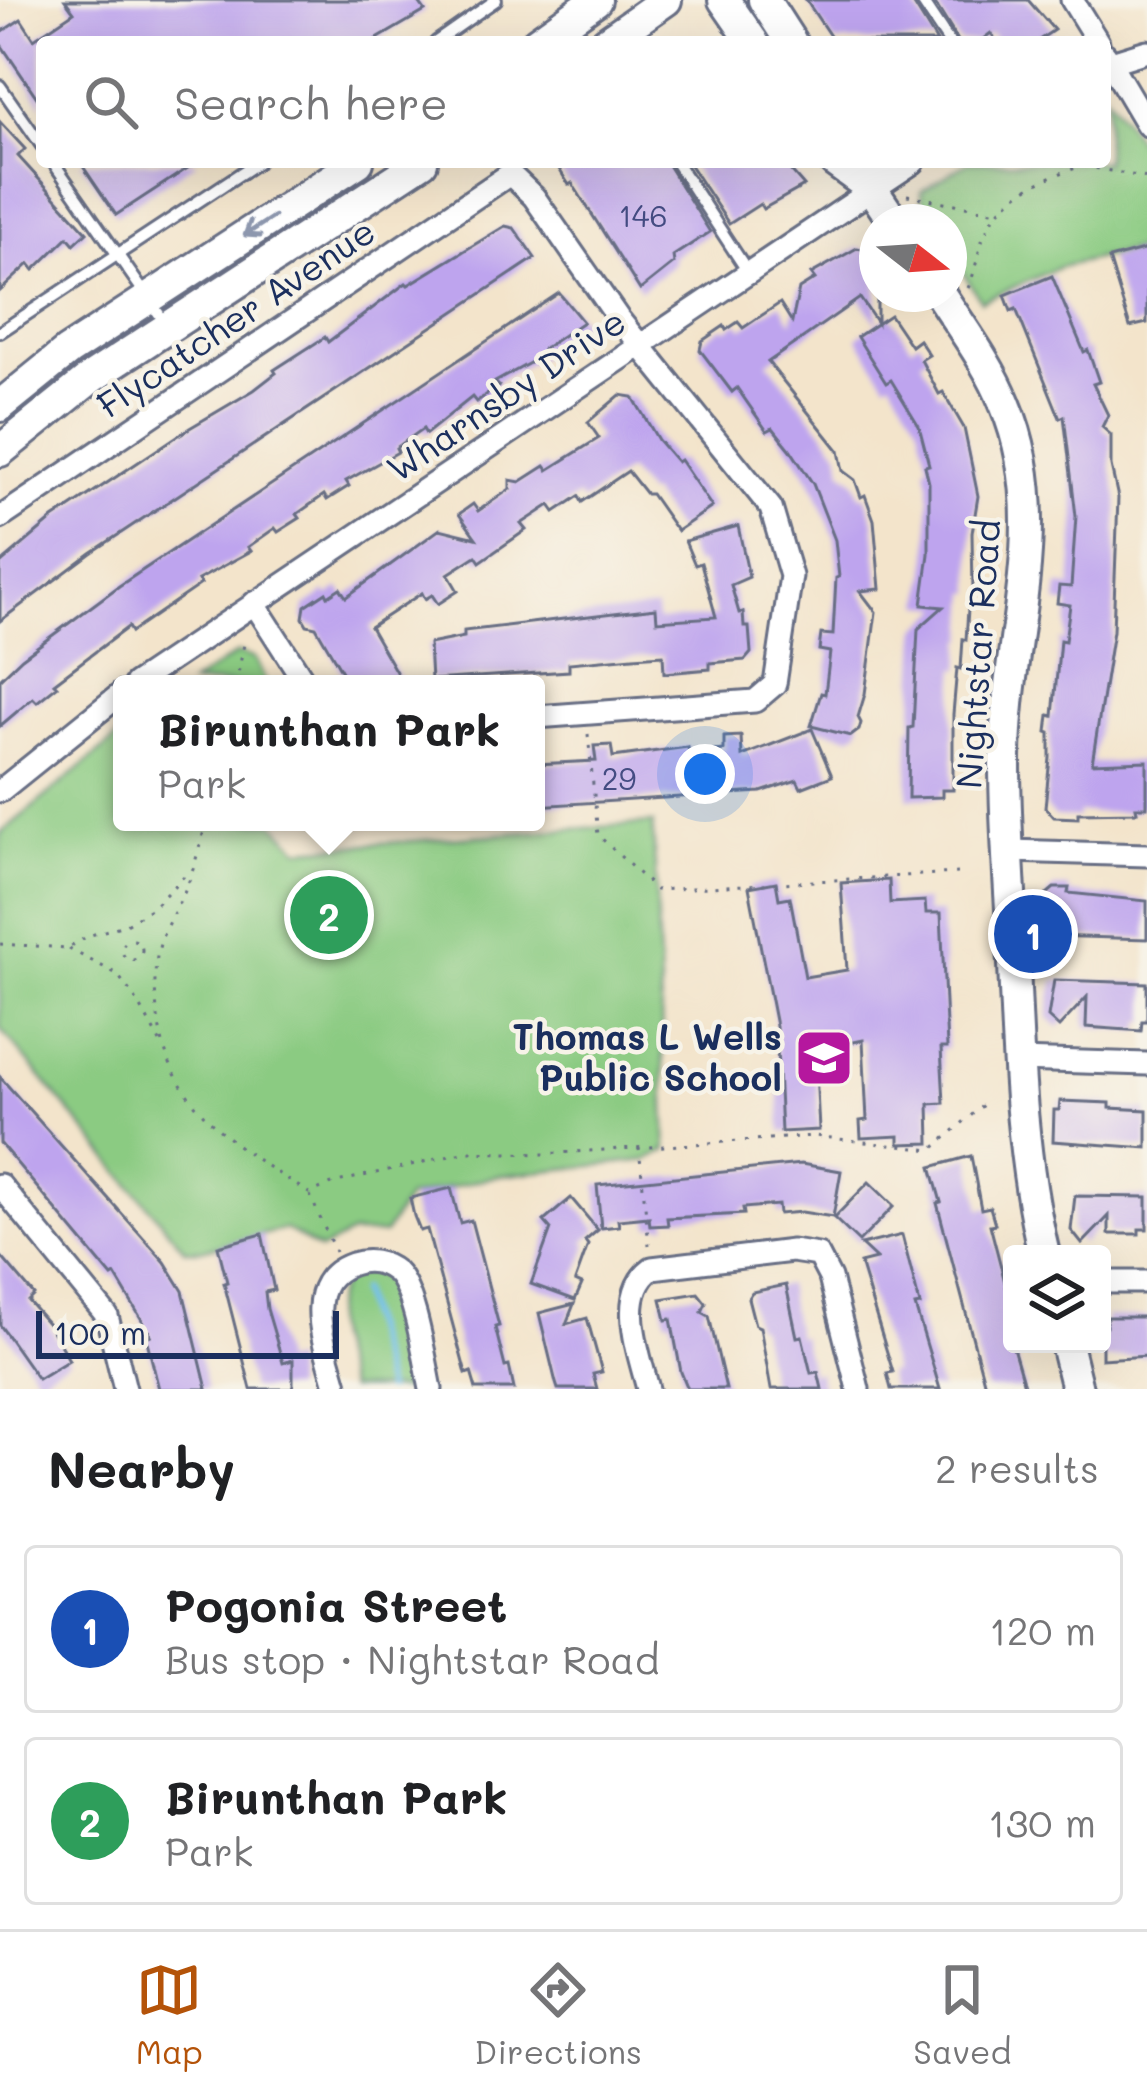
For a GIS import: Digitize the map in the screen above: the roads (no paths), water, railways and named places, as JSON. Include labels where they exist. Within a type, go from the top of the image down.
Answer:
[{"type":"street","points":[[545,36],[596,0]]},
{"type":"street","points":[[615,36],[666,0]]},
{"type":"street","points":[[724,0],[749,36]]},
{"type":"street","points":[[764,0],[787,36]]},
{"type":"street","points":[[1072,0],[1094,36]]},
{"type":"street","points":[[1111,59],[1147,51]]},
{"type":"street","points":[[1111,68],[1147,125]]},
{"type":"street","points":[[0,406],[68,351],[349,168]]},
{"type":"street","points":[[362,168],[376,191]]},
{"type":"street","points":[[0,451],[92,377],[412,168]]},
{"type":"street","name":"Flycatcher Avenue","points":[[0,518],[517,168],[641,345],[771,508],[791,576],[775,685],[755,701],[545,716]]},
{"type":"street","points":[[868,176],[896,204]]},
{"type":"street","name":"Wharnsby Drive","points":[[148,675],[748,272],[868,176]]},
{"type":"street","name":"Nightstar Road","points":[[952,312],[985,362],[1006,406],[1025,469],[1029,532],[1005,762],[1018,1060],[1030,1196],[1042,1245]]},
{"type":"street","points":[[254,602],[300,675]]},
{"type":"street","points":[[0,791],[113,700]]},
{"type":"street","points":[[1009,851],[1147,855]]},
{"type":"street","points":[[1018,1060],[1147,1064]]},
{"type":"street","points":[[0,1185],[107,1316],[125,1389]]},
{"type":"street","points":[[648,1389],[631,1297],[641,1276],[652,1268],[792,1251],[818,1256],[830,1278],[858,1389]]},
{"type":"street","points":[[337,1389],[319,1307],[323,1286],[343,1267],[361,1261],[379,1262],[398,1273],[431,1389]]},
{"type":"street","points":[[1111,1282],[1147,1282]]},
{"type":"street","points":[[1068,1353],[1077,1389]]},
{"type":"lane","points":[[445,36],[496,0]]},
{"type":"lane","points":[[921,0],[945,36]]},
{"type":"lane","points":[[0,86],[36,137]]},
{"type":"lane","points":[[57,168],[168,327]]},
{"type":"lane","points":[[0,332],[249,168]]},
{"type":"lane","points":[[680,168],[748,272]]},
{"type":"waterway","points":[[360,1291],[386,1389]]},
{"type":"place","name":"Birunthan Park","points":[[329,915]]},
{"type":"place","name":"Pogonia Street","points":[[1033,934]]},
{"type":"place","name":"Thomas L Wells Public School","points":[[824,1058]]}]
